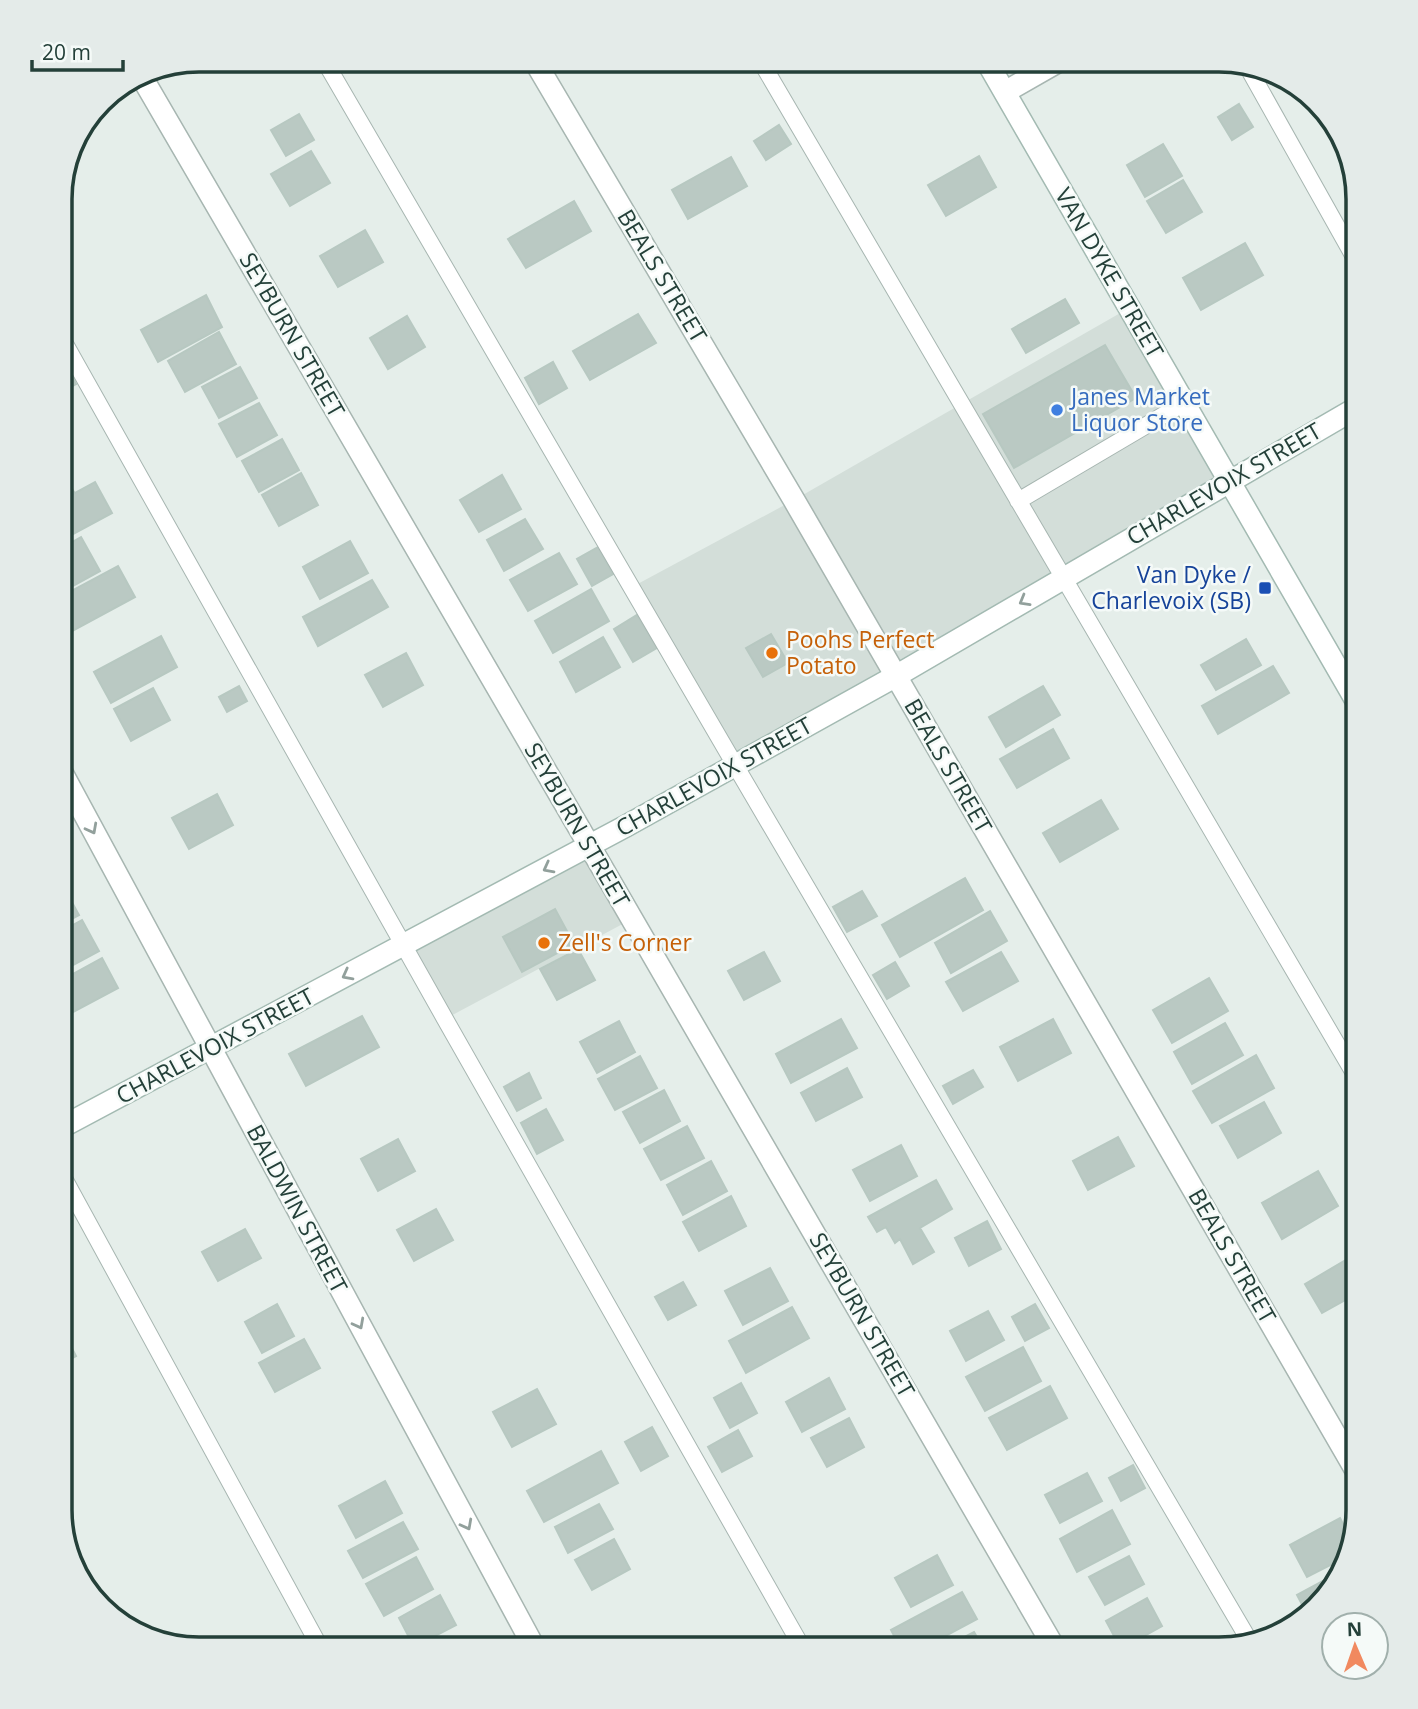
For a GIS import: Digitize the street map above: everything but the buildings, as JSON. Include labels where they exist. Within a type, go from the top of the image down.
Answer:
[{"type":"street","name":"BEALS STREET","points":[[541,72],[794,499],[1346,1452]]},
{"type":"street","name":"VAN DYKE STREET","points":[[993,72],[1346,682]]},
{"type":"street","points":[[1005,92],[1040,72]]},
{"type":"street","name":"SEYBURN STREET","points":[[145,83],[1047,1637]]},
{"type":"street","name":"CHARLEVOIX STREET","points":[[72,1122],[590,846],[896,676],[1346,414]]},
{"type":"street","name":"BALDWIN STREET","points":[[72,791],[528,1637]]},
{"type":"lane","points":[[331,72],[1246,1634]]},
{"type":"lane","points":[[767,72],[1346,1058]]},
{"type":"lane","points":[[1254,77],[1346,241]]},
{"type":"lane","points":[[72,356],[796,1637]]},
{"type":"lane","points":[[1018,501],[1184,403]]},
{"type":"lane","points":[[72,1193],[314,1637]]},
{"type":"shaded area","points":[[1129,308],[1230,481],[735,765],[632,587],[794,500]]},
{"type":"shaded area","points":[[590,846],[632,919],[445,1019],[403,945]]},
{"type":"place","name":"Janes Market Liquor Store","points":[[1057,410]]},
{"type":"place","name":"Van Dyke / Charlevoix (SB)","points":[[1265,588]]},
{"type":"place","name":"Poohs Perfect Potato","points":[[772,653]]},
{"type":"place","name":"Zell's Corner","points":[[544,943]]}]
